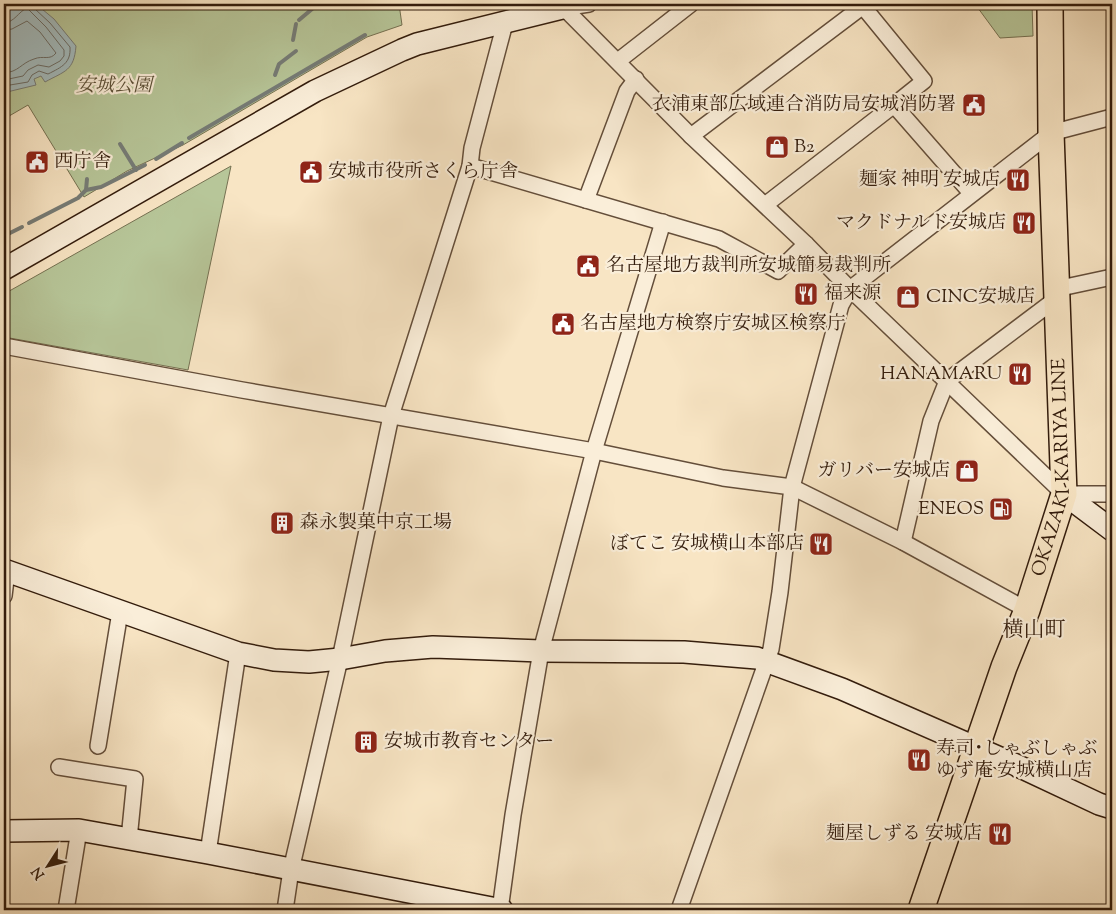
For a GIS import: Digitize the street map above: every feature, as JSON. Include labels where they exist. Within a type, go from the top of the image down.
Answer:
[{"type":"main road","name":"OKAZAKI-KARIYA LINE","points":[[921,910],[1004,667],[1026,610],[1064,494],[1051,133],[1050,4]]},
{"type":"street","points":[[4,269],[315,91],[417,44],[505,23],[561,6],[589,4]]},
{"type":"street","points":[[618,61],[691,4]]},
{"type":"street","points":[[691,136],[862,5],[924,81],[766,205]]},
{"type":"street","points":[[561,6],[691,136],[766,205],[850,289],[1064,494],[1112,530]]},
{"type":"street","points":[[285,910],[291,870],[340,659],[391,416],[470,166],[472,148],[505,23]]},
{"type":"street","points":[[586,200],[627,91],[636,79]]},
{"type":"street","points":[[894,105],[971,193]]},
{"type":"street","points":[[680,910],[771,650],[780,592],[792,487],[841,305],[850,289],[971,193],[1051,133],[1112,117]]},
{"type":"street","points":[[470,166],[720,239],[778,271],[806,244]]},
{"type":"street","points":[[4,831],[78,830],[208,853],[501,910],[513,815],[541,651],[594,450],[663,222]]},
{"type":"street","points":[[903,542],[931,421],[947,381],[1056,294],[1112,276]]},
{"type":"street","points":[[4,346],[391,416],[594,450],[722,478],[792,487],[903,542],[1026,610]]},
{"type":"street","points":[[1064,494],[1112,494]]},
{"type":"street","points":[[4,596],[5,570],[238,654],[290,662],[340,659],[434,647],[722,654],[757,658],[842,689],[1099,804],[1112,808]]},
{"type":"street","points":[[98,746],[120,612]]},
{"type":"street","points":[[208,853],[238,654]]},
{"type":"street","points":[[59,767],[136,779],[129,839]]},
{"type":"street","points":[[66,910],[78,830]]},
{"type":"green space","name":"安城公園","points":[[4,4],[399,4],[402,25],[367,37],[183,145],[127,171],[84,197],[28,105],[4,119]]},
{"type":"green space","points":[[975,4],[1032,4],[1033,36],[1000,38]]},
{"type":"green space","points":[[231,166],[188,370],[4,337],[4,294]]},
{"type":"water","points":[[15,4],[36,4],[54,19],[76,46],[71,65],[63,72],[45,82],[41,76],[34,79],[36,85],[7,92],[4,91],[4,13]]},
{"type":"waterway","points":[[299,20],[318,4]]},
{"type":"waterway","points":[[293,40],[296,24]]},
{"type":"waterway","points":[[189,138],[365,35]]},
{"type":"waterway","points":[[275,75],[279,64],[296,51]]},
{"type":"waterway","points":[[156,159],[182,143]]},
{"type":"waterway","points":[[120,144],[136,170]]},
{"type":"waterway","points":[[29,223],[78,198],[86,190],[101,187],[145,165]]},
{"type":"waterway","points":[[86,190],[87,179]]},
{"type":"waterway","points":[[4,236],[22,227]]},
{"type":"place","name":"衣浦東部広域連合消防局安城消防署","points":[[974,105]]},
{"type":"place","name":"B2","points":[[777,147]]},
{"type":"place","name":"西庁舎","points":[[37,162]]},
{"type":"place","name":"安城市役所さくら庁舎","points":[[311,172]]},
{"type":"place","name":"麺家 神明 安城店","points":[[1018,180]]},
{"type":"place","name":"マクドナルド安城店","points":[[1024,223]]},
{"type":"place","name":"名古屋地方裁判所安城簡易裁判所","points":[[588,266]]},
{"type":"place","name":"福来源","points":[[806,294]]},
{"type":"place","name":"CINC安城店","points":[[908,297]]},
{"type":"place","name":"名古屋地方検察庁安城区検察庁","points":[[563,324]]},
{"type":"place","name":"HANAMARU","points":[[1020,374]]},
{"type":"place","name":"ガリバー安城店","points":[[967,471]]},
{"type":"place","name":"ENEOS","points":[[1001,509]]},
{"type":"place","name":"森永製菓中京工場","points":[[282,523]]},
{"type":"place","name":"ぼてこ 安城横山本部店","points":[[821,544]]},
{"type":"place","name":"安城市教育センター","points":[[366,742]]},
{"type":"place","name":"寿司･しゃぶしゃぶ ゆず庵 安城横山店","points":[[919,760]]},
{"type":"place","name":"麺屋しずる 安城店","points":[[1000,834]]},
{"type":"district","name":"横山町","points":[[1034,631]]}]
